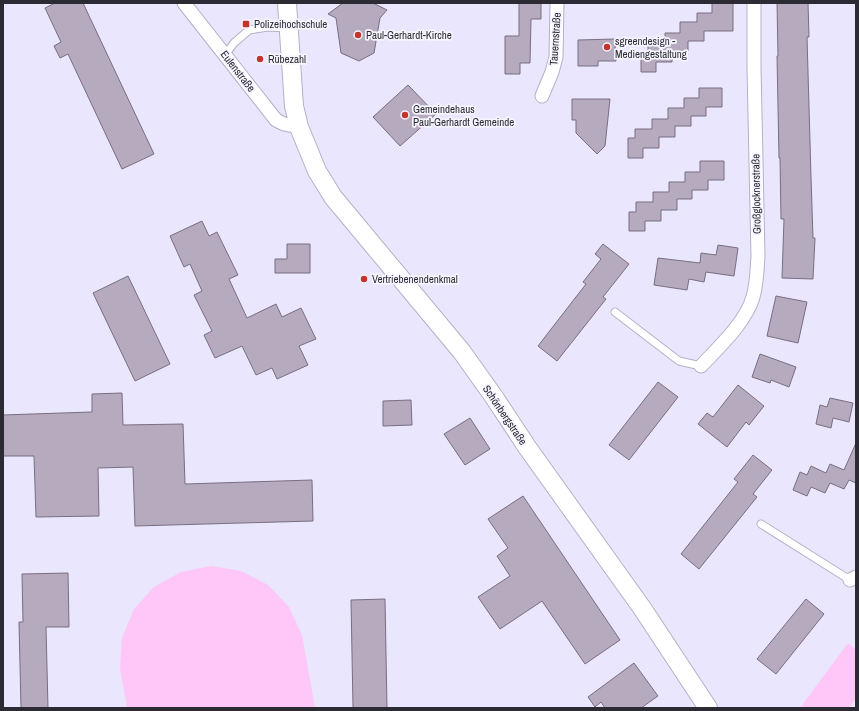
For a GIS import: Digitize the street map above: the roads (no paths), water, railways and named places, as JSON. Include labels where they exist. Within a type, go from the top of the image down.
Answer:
[{"type":"street","name":"Eulenstraße","points":[[184,3],[276,120],[284,124],[299,127]]},
{"type":"street","name":"Schönbergstraße","points":[[287,3],[294,106],[299,127],[317,171],[333,197],[462,352],[527,447],[642,608],[708,708]]},
{"type":"street","name":"Tauernstraße","points":[[542,96],[552,72],[556,57],[557,3]]},
{"type":"street","name":"Großglocknerstraße","points":[[701,366],[730,335],[745,314],[753,298],[756,284],[758,256],[754,3]]},
{"type":"lane","points":[[225,55],[234,43],[250,30],[268,27],[288,28]]},
{"type":"lane","points":[[615,312],[679,360],[701,366]]},
{"type":"lane","points":[[761,524],[853,578]]},
{"type":"place","name":"Polizeihochschule","points":[[246,24]]},
{"type":"place","name":"Paul-Gerhardt-Kirche","points":[[358,35]]},
{"type":"place","name":"sgreendesign - Mediengestaltung","points":[[607,47]]},
{"type":"place","name":"Rübezahl","points":[[260,59]]},
{"type":"place","name":"Gemeindehaus Paul-Gerhardt Gemeinde","points":[[405,115]]},
{"type":"place","name":"Vertriebenendenkmal","points":[[364,279]]}]
